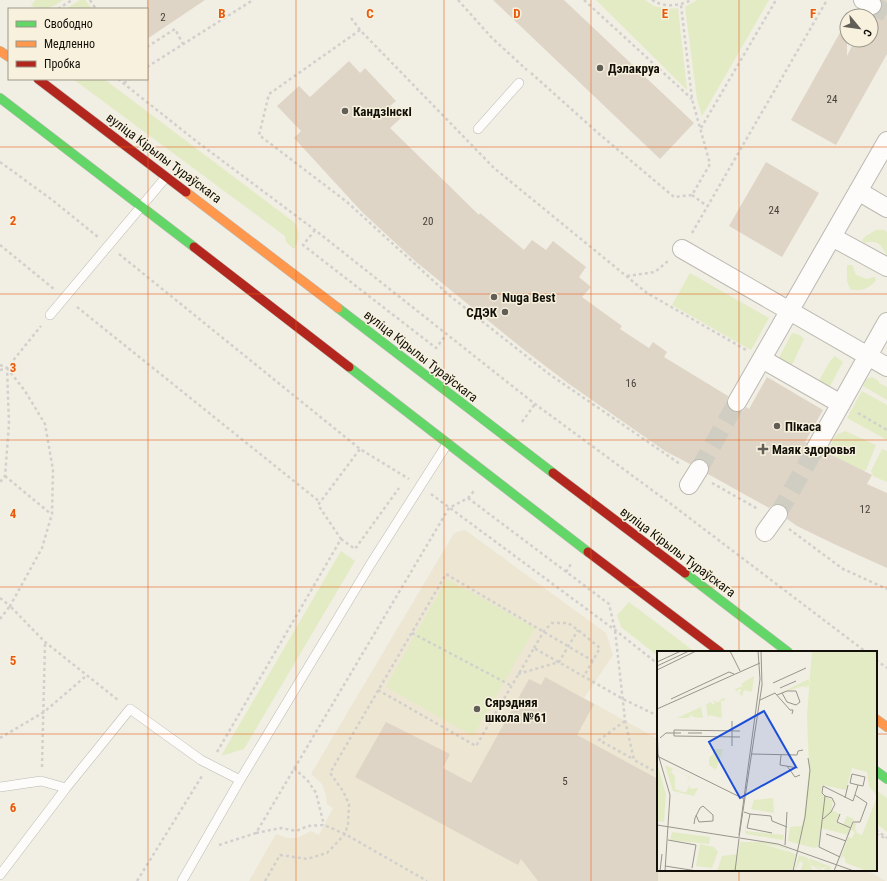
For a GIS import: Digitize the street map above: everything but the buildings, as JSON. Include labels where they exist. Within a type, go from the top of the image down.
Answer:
[{"type":"main road","points":[[0,50],[8,56]]},
{"type":"main road","name":"вуліца Кірылы Тураўскага","points":[[39,80],[787,651]]},
{"type":"main road","points":[[0,98],[142,206],[447,444],[719,651]]},
{"type":"main road","points":[[877,720],[887,727]]},
{"type":"main road","points":[[877,772],[887,779]]},
{"type":"street","points":[[737,402],[887,141]]},
{"type":"street","points":[[858,191],[887,208]]},
{"type":"street","points":[[832,237],[887,267]]},
{"type":"street","points":[[682,249],[887,367]]},
{"type":"street","points":[[816,448],[887,322]]},
{"type":"street","points":[[762,359],[841,404]]},
{"type":"lane","points":[[478,129],[519,82]]},
{"type":"lane","points":[[50,315],[166,176]]},
{"type":"lane","points":[[182,881],[240,780],[370,565],[447,444]]},
{"type":"lane","points":[[0,875],[66,788],[130,709],[209,764],[240,780]]},
{"type":"lane","points":[[0,787],[41,781],[66,788]]},
{"type":"path","points":[[60,8],[72,0]]},
{"type":"path","points":[[148,66],[253,0]]},
{"type":"path","points":[[458,0],[492,38],[598,133],[674,197],[692,195],[707,206]]},
{"type":"path","points":[[584,0],[692,99]]},
{"type":"path","points":[[652,0],[668,6],[681,5],[691,0]]},
{"type":"path","points":[[700,128],[776,0]]},
{"type":"path","points":[[627,276],[655,272],[682,249],[827,0]]},
{"type":"path","points":[[681,5],[692,99],[710,164],[692,195]]},
{"type":"path","points":[[351,18],[360,30],[494,168],[647,293],[762,359]]},
{"type":"path","points":[[148,46],[175,29],[183,44]]},
{"type":"path","points":[[360,30],[268,94],[259,135],[347,202],[450,296],[549,374],[695,476],[772,521],[843,569],[887,589]]},
{"type":"path","points":[[120,80],[196,141],[315,230],[535,404],[865,651]]},
{"type":"path","points":[[124,83],[128,80]]},
{"type":"path","points":[[0,162],[51,199],[360,449],[421,486],[615,630],[657,663]]},
{"type":"path","points":[[315,230],[303,245],[436,348],[446,335]]},
{"type":"path","points":[[0,245],[320,502]]},
{"type":"path","points":[[0,370],[8,368],[50,315]]},
{"type":"path","points":[[0,365],[8,368],[25,391],[45,424],[53,470],[52,514],[42,548],[10,606],[0,619]]},
{"type":"path","points":[[0,482],[5,476],[9,424],[8,368]]},
{"type":"path","points":[[520,426],[535,404]]},
{"type":"path","points":[[841,404],[887,430]]},
{"type":"path","points":[[360,449],[318,505],[341,539],[355,549],[402,485]]},
{"type":"path","points":[[5,476],[52,514]]},
{"type":"path","points":[[256,833],[449,508],[468,498],[476,488]]},
{"type":"path","points":[[468,498],[609,604],[615,630],[625,720],[634,760]]},
{"type":"path","points":[[136,881],[209,764],[341,539]]},
{"type":"path","points":[[265,881],[280,855],[307,859],[327,853],[345,834],[348,824],[349,804],[344,791],[330,773],[446,574],[593,660]]},
{"type":"path","points":[[0,598],[10,606],[45,642],[86,676],[130,709]]},
{"type":"path","points":[[378,690],[476,746],[544,631],[552,623],[568,623],[600,648],[584,676]]},
{"type":"path","points":[[518,674],[559,662],[578,630]]},
{"type":"path","points":[[412,633],[512,686]]},
{"type":"path","points":[[41,781],[45,642]]},
{"type":"path","points":[[534,648],[623,699],[657,716]]},
{"type":"path","points":[[877,661],[887,668]]},
{"type":"path","points":[[0,738],[44,712],[86,676]]},
{"type":"path","points":[[625,720],[599,740],[657,772]]},
{"type":"path","points":[[294,768],[308,781],[316,793],[324,825]]},
{"type":"path","points":[[215,847],[256,833],[281,828],[296,831],[308,826],[324,825],[345,834],[427,881]]},
{"type":"path","points":[[877,831],[887,838]]},
{"type":"path","points":[[877,834],[887,838]]},
{"type":"shaded area","name":"Сярэдняя школа №61","points":[[465,530],[606,633],[613,655],[584,698],[657,738],[657,871],[868,871],[886,881],[249,881],[276,834],[287,838],[297,838],[311,831],[319,835],[333,808],[327,804],[326,795],[322,784],[311,774],[454,533]]},
{"type":"green space","points":[[35,0],[63,0],[51,7],[40,8],[31,6]]},
{"type":"green space","points":[[80,0],[85,0],[91,8],[68,8]]},
{"type":"green space","points":[[596,0],[645,0],[654,6],[668,9],[678,8],[687,90]]},
{"type":"green space","points":[[697,0],[769,0],[702,116],[697,99],[685,7]]},
{"type":"green space","points":[[74,80],[105,80],[295,223],[299,236],[294,249],[286,242],[285,236]]},
{"type":"green space","points":[[876,230],[884,230],[887,232],[887,256],[879,244],[873,242],[864,243],[862,240]]},
{"type":"green space","points":[[847,265],[852,265],[856,275],[867,279],[873,277],[876,278],[875,282],[864,289],[850,289],[847,281]]},
{"type":"green space","points":[[690,273],[769,318],[751,350],[672,305]]},
{"type":"green space","points":[[792,333],[800,335],[804,339],[793,363],[784,372],[774,367]]},
{"type":"green space","points":[[835,356],[843,362],[823,399],[816,386],[830,361]]},
{"type":"green space","points":[[872,377],[887,387],[887,400],[863,386],[866,379]]},
{"type":"green space","points":[[862,391],[887,405],[887,440],[847,418]]},
{"type":"green space","points":[[845,431],[876,445],[866,470],[856,473],[826,453],[836,435]]},
{"type":"green space","points":[[882,449],[887,451],[887,482],[873,476],[871,471]]},
{"type":"green space","points":[[341,551],[355,561],[244,749],[221,756]]},
{"type":"green space","points":[[447,579],[535,628],[473,736],[386,687]]},
{"type":"green space","points":[[629,602],[694,651],[657,651],[657,655],[621,627],[617,615]]},
{"type":"green space","points":[[877,791],[887,798],[887,832],[877,824]]},
{"type":"tunnel","points":[[872,5],[887,13]]},
{"type":"tunnel","points":[[699,469],[737,402]]},
{"type":"tunnel","points":[[778,514],[816,448]]},
{"type":"traffic: fast","points":[[0,98],[194,247]]},
{"type":"traffic: fast","points":[[338,308],[553,473]]},
{"type":"traffic: fast","points":[[349,367],[588,552]]},
{"type":"traffic: fast","points":[[685,573],[787,651]]},
{"type":"traffic: fast","points":[[877,772],[887,779]]},
{"type":"traffic: slow","points":[[0,51],[8,56]]},
{"type":"traffic: slow","points":[[186,192],[338,308]]},
{"type":"traffic: slow","points":[[877,720],[887,727]]},
{"type":"traffic: jam","points":[[39,80],[186,192]]},
{"type":"traffic: jam","points":[[194,247],[349,367]]},
{"type":"traffic: jam","points":[[553,473],[685,573]]},
{"type":"traffic: jam","points":[[588,552],[719,651]]},
{"type":"place","name":"Дэлакруа","points":[[600,68]]},
{"type":"place","name":"Кандзінскі","points":[[345,111]]},
{"type":"place","name":"Nuga Best","points":[[494,297]]},
{"type":"place","name":"СДЭК","points":[[505,312]]},
{"type":"place","name":"Пікаса","points":[[777,426]]},
{"type":"place","name":"Маяк здоровья","points":[[763,449]]},
{"type":"place","name":"Сярэдняя школа №61","points":[[477,709]]}]
